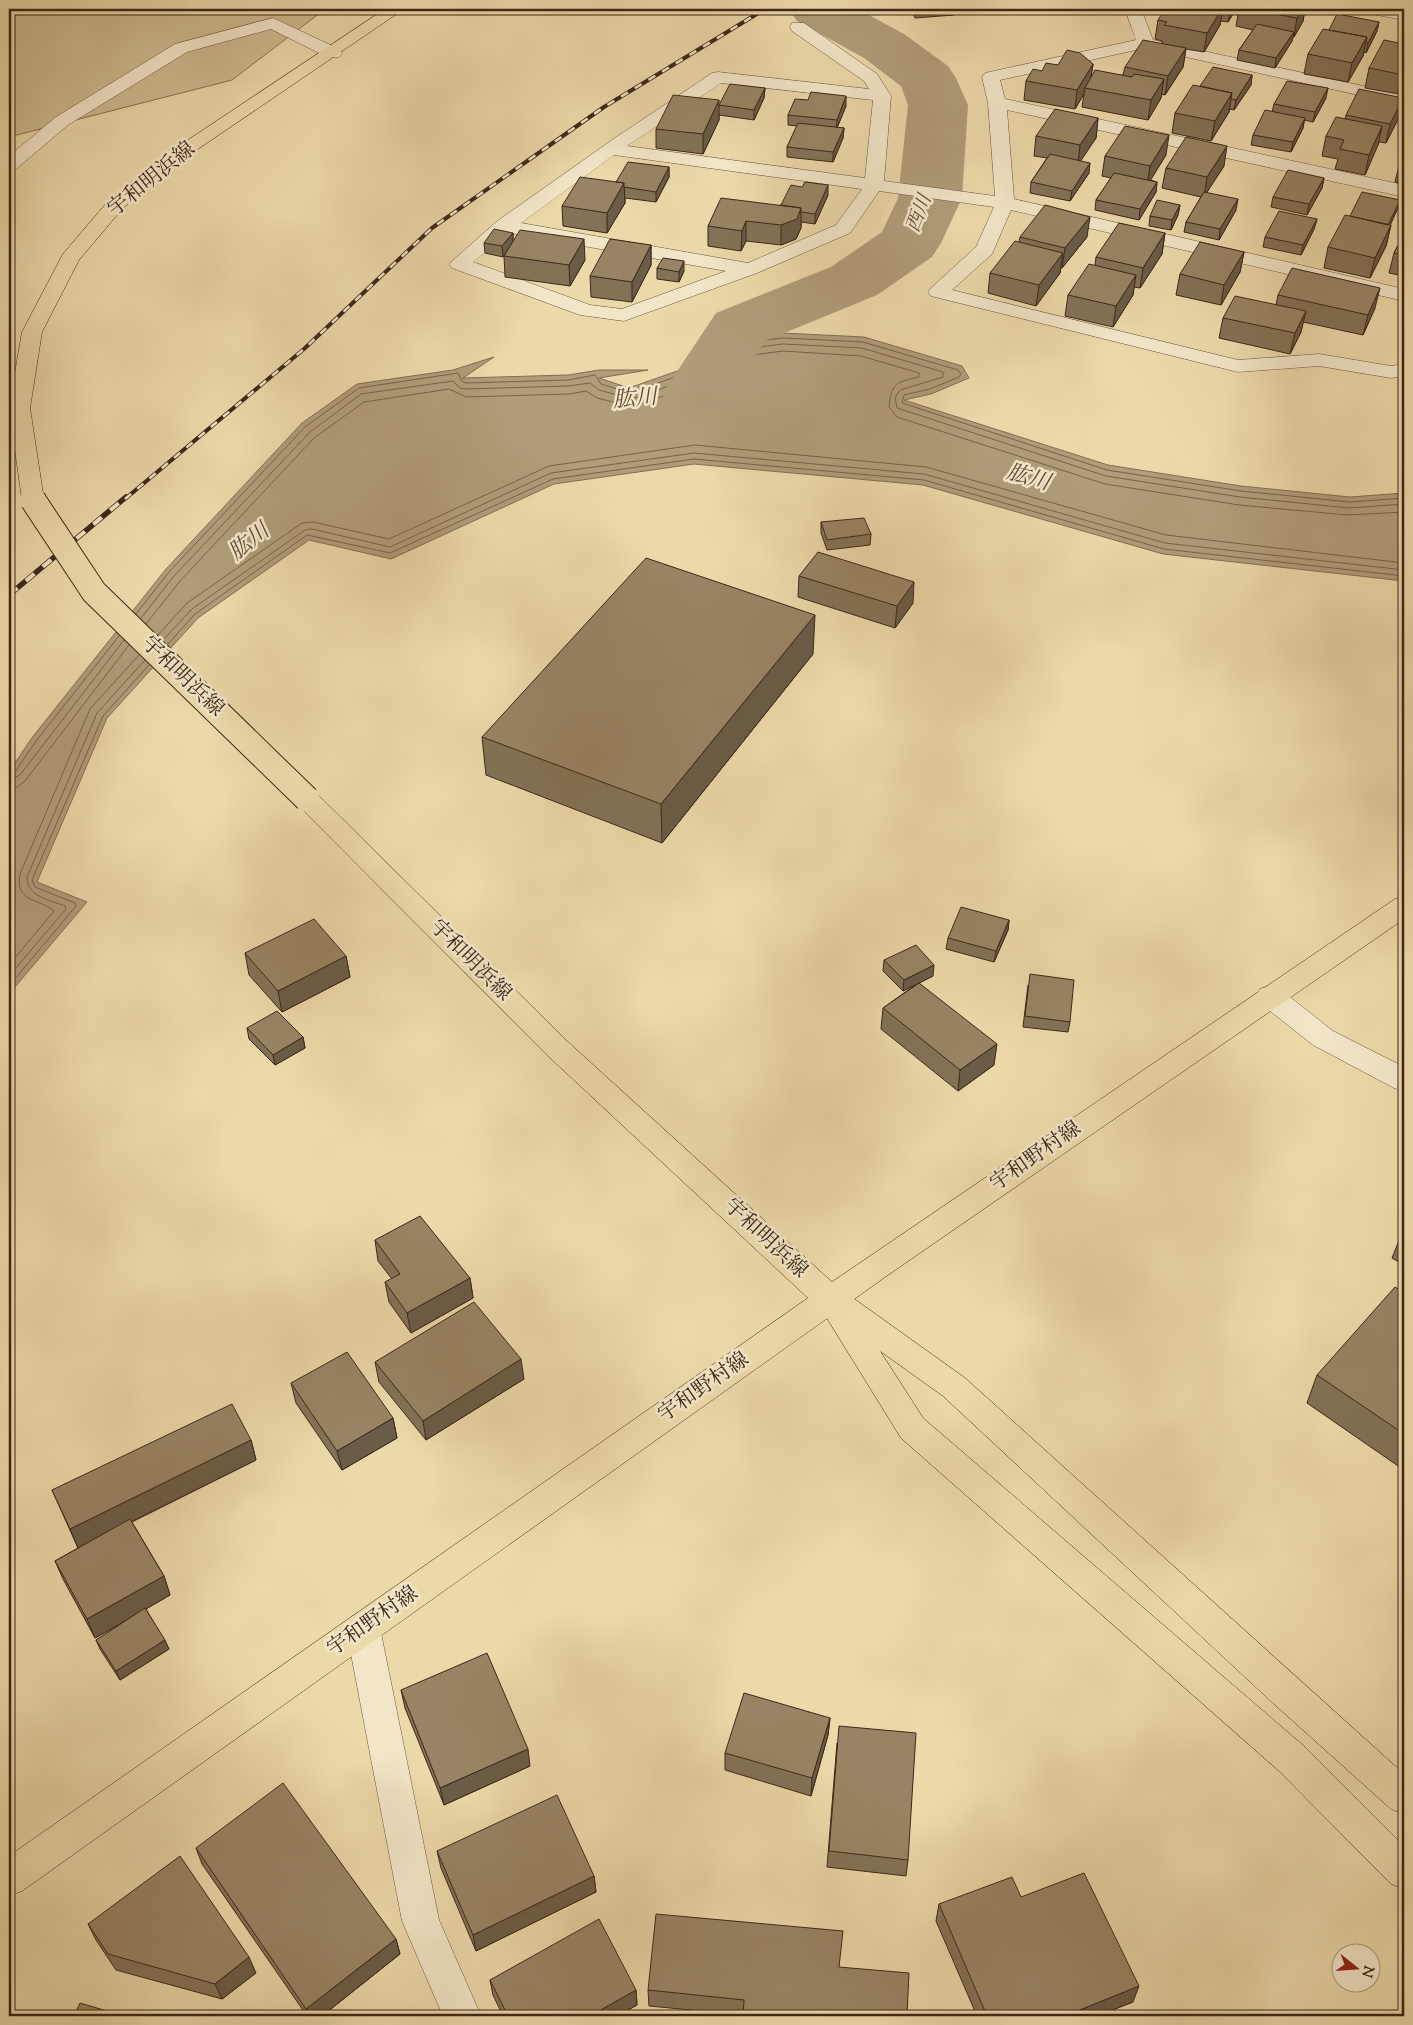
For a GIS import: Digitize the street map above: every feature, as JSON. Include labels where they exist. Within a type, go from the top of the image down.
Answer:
[{"type":"main road","name":"宇和明浜線","points":[[396,9],[333,53],[170,160],[116,204],[70,258],[32,332],[19,408],[33,500],[94,592],[307,799],[557,1048],[830,1299]]},
{"type":"main road","name":"宇和野村線","points":[[9,1878],[830,1299],[1404,906]]},
{"type":"main road","points":[[830,1299],[954,1387],[1404,1798]]},
{"type":"main road","points":[[830,1299],[912,1428],[1292,1759],[1404,1872]]},
{"type":"street","points":[[1132,9],[1146,43]]},
{"type":"street","points":[[1373,9],[1404,15]]},
{"type":"street","points":[[9,165],[62,121],[181,48],[273,22],[333,53]]},
{"type":"street","points":[[798,27],[871,78],[882,96],[874,185],[843,229],[750,269],[624,315],[587,311],[459,264],[503,226],[611,148],[718,77],[882,96]]},
{"type":"street","points":[[1404,100],[1146,43],[991,77],[997,103],[1005,203],[985,250],[938,292],[1238,366],[1319,360],[1391,372],[1404,370]]},
{"type":"street","points":[[997,103],[1404,191]]},
{"type":"street","points":[[611,148],[1005,203],[1404,295]]},
{"type":"street","points":[[503,226],[750,269]]},
{"type":"street","points":[[1270,996],[1323,1038],[1404,1080]]},
{"type":"street","points":[[363,1628],[421,1921],[462,2016]]},
{"type":"shaded area","points":[[9,9],[320,9],[320,13],[232,80],[9,137]]},
{"type":"water","name":"肱川","points":[[783,333],[864,337],[962,366],[969,378],[931,394],[904,400],[1108,465],[1241,486],[1350,497],[1404,493],[1404,581],[1163,554],[923,485],[694,464],[554,484],[391,559],[309,540],[198,618],[107,718],[37,882],[87,902],[9,994],[9,772],[31,739],[166,569],[302,423],[357,384],[453,370],[494,357],[463,378],[568,375],[599,370],[648,370],[599,378],[629,388],[700,363],[720,340]]},
{"type":"building","points":[[1173,9],[1222,9],[1207,33],[1164,25],[1167,22],[1158,20],[1163,12],[1170,13]]},
{"type":"building","points":[[1223,9],[1232,9],[1230,13],[1222,11]]},
{"type":"building","points":[[1247,9],[1303,9],[1297,18]]},
{"type":"building","points":[[1337,14],[1379,22],[1368,43],[1366,42],[1367,37],[1329,30]]},
{"type":"building","points":[[1257,24],[1294,32],[1276,58],[1239,50]]},
{"type":"building","points":[[1323,29],[1367,37],[1352,63],[1308,54]]},
{"type":"building","points":[[1143,40],[1186,48],[1168,76],[1125,67]]},
{"type":"building","points":[[1384,40],[1404,44],[1404,75],[1369,68]]},
{"type":"building","points":[[1067,50],[1080,53],[1093,64],[1077,90],[1026,81],[1033,69],[1042,71],[1046,63],[1058,65]]},
{"type":"building","points":[[1213,67],[1252,75],[1236,100],[1231,99],[1232,93],[1200,86]]},
{"type":"building","points":[[1095,70],[1132,77],[1134,74],[1164,79],[1151,100],[1085,88]]},
{"type":"building","points":[[1287,81],[1328,88],[1315,112],[1274,104]]},
{"type":"building","points":[[730,84],[765,88],[754,110],[719,105]]},
{"type":"building","points":[[1193,85],[1232,93],[1215,121],[1175,113]]},
{"type":"building","points":[[1359,89],[1403,98],[1390,124],[1346,115]]},
{"type":"building","points":[[811,92],[846,96],[837,120],[788,115],[795,99],[808,100]]},
{"type":"building","points":[[673,95],[719,100],[703,134],[656,129]]},
{"type":"building","points":[[1055,109],[1098,118],[1080,145],[1036,136]]},
{"type":"building","points":[[1265,110],[1305,118],[1293,142],[1253,135]]},
{"type":"building","points":[[1336,117],[1382,126],[1369,155],[1340,149],[1344,140],[1326,136]]},
{"type":"building","points":[[798,123],[844,128],[833,152],[787,147]]},
{"type":"building","points":[[1125,126],[1169,135],[1150,166],[1105,156]]},
{"type":"building","points":[[1186,137],[1227,146],[1207,177],[1166,168]]},
{"type":"building","points":[[1404,153],[1404,163],[1400,162]]},
{"type":"building","points":[[1050,154],[1090,163],[1072,191],[1031,182]]},
{"type":"building","points":[[628,162],[669,167],[656,192],[624,187],[624,183],[616,182]]},
{"type":"building","points":[[1288,170],[1324,178],[1309,204],[1273,197]]},
{"type":"building","points":[[1114,173],[1157,182],[1140,209],[1096,200]]},
{"type":"building","points":[[580,177],[624,183],[607,213],[562,206]]},
{"type":"building","points":[[805,182],[828,185],[815,214],[801,212],[801,208],[781,205],[791,185],[802,187]]},
{"type":"building","points":[[1204,192],[1238,199],[1220,229],[1186,222]]},
{"type":"building","points":[[1362,192],[1400,200],[1388,225],[1350,216]]},
{"type":"building","points":[[721,198],[801,208],[797,219],[781,225],[746,221],[742,231],[708,226]]},
{"type":"building","points":[[1157,200],[1180,205],[1172,220],[1150,216]]},
{"type":"building","points":[[1045,205],[1090,217],[1065,248],[1020,237]]},
{"type":"building","points":[[1279,211],[1317,219],[1303,245],[1265,237]]},
{"type":"building","points":[[1345,215],[1391,225],[1375,258],[1328,247]]},
{"type":"building","points":[[1119,223],[1165,233],[1143,268],[1096,257]]},
{"type":"building","points":[[494,229],[513,233],[502,246],[484,243]]},
{"type":"building","points":[[520,230],[584,239],[569,265],[504,256]]},
{"type":"building","points":[[1404,234],[1404,255],[1394,253]]},
{"type":"building","points":[[610,239],[651,245],[632,282],[590,276]]},
{"type":"building","points":[[1015,241],[1063,253],[1039,285],[990,273]]},
{"type":"building","points":[[1200,242],[1244,252],[1224,285],[1180,274]]},
{"type":"building","points":[[663,258],[684,261],[679,272],[657,268]]},
{"type":"building","points":[[1089,264],[1136,275],[1116,306],[1068,295]]},
{"type":"building","points":[[1292,268],[1380,288],[1368,315],[1278,295]]},
{"type":"building","points":[[1235,296],[1306,311],[1295,333],[1223,318]]},
{"type":"building","points":[[864,518],[871,534],[827,540],[821,522]]},
{"type":"building","points":[[818,552],[914,582],[897,606],[799,576]]},
{"type":"building","points":[[646,558],[815,615],[661,804],[482,737]]},
{"type":"building","points":[[961,907],[1009,920],[996,951],[948,938]]},
{"type":"building","points":[[314,919],[346,956],[278,991],[245,953]]},
{"type":"building","points":[[916,945],[934,965],[904,980],[884,960]]},
{"type":"building","points":[[1030,974],[1074,980],[1070,1022],[1025,1016]]},
{"type":"building","points":[[919,983],[997,1044],[960,1070],[883,1008]]},
{"type":"building","points":[[277,1011],[303,1037],[273,1055],[247,1028]]},
{"type":"building","points":[[420,1216],[470,1278],[407,1313],[385,1282],[400,1274],[375,1240]]},
{"type":"building","points":[[1404,1232],[1404,1240],[1400,1238]]},
{"type":"building","points":[[1395,1287],[1404,1293],[1404,1434],[1317,1375]]},
{"type":"building","points":[[474,1302],[521,1359],[423,1421],[375,1362]]},
{"type":"building","points":[[347,1352],[393,1418],[337,1451],[291,1383]]},
{"type":"building","points":[[232,1404],[251,1440],[70,1529],[52,1490]]},
{"type":"building","points":[[130,1519],[164,1576],[87,1619],[55,1561]]},
{"type":"building","points":[[145,1608],[165,1640],[116,1671],[96,1640]]},
{"type":"building","points":[[487,1653],[528,1749],[440,1788],[401,1690]]},
{"type":"building","points":[[744,1693],[830,1718],[812,1778],[725,1753]]},
{"type":"building","points":[[839,1726],[916,1733],[908,1860],[829,1851]]},
{"type":"building","points":[[283,1783],[396,1939],[306,2009],[196,1848]]},
{"type":"building","points":[[557,1795],[594,1876],[473,1935],[437,1851]]},
{"type":"building","points":[[180,1856],[249,1957],[215,1984],[108,1954],[88,1924]]},
{"type":"building","points":[[1084,1873],[1139,1986],[1065,2016],[987,2016],[939,1904],[1012,1877],[1021,1897]]},
{"type":"building","points":[[656,1914],[843,1931],[839,1967],[909,1973],[907,2016],[743,2016],[744,2000],[648,1990]]},
{"type":"building","points":[[599,1919],[636,1990],[590,2016],[508,2016],[490,1980]]},
{"type":"building","points":[[80,2003],[124,2016],[74,2016]]},
{"type":"waterway","name":"西川","points":[[697,394],[740,327],[854,281],[909,243],[930,198],[938,105],[927,78],[884,46],[817,9]]},
{"type":"railway","points":[[125,499],[304,349],[432,228],[604,107],[765,9]]},
{"type":"railway","points":[[9,595],[126,497]]}]
